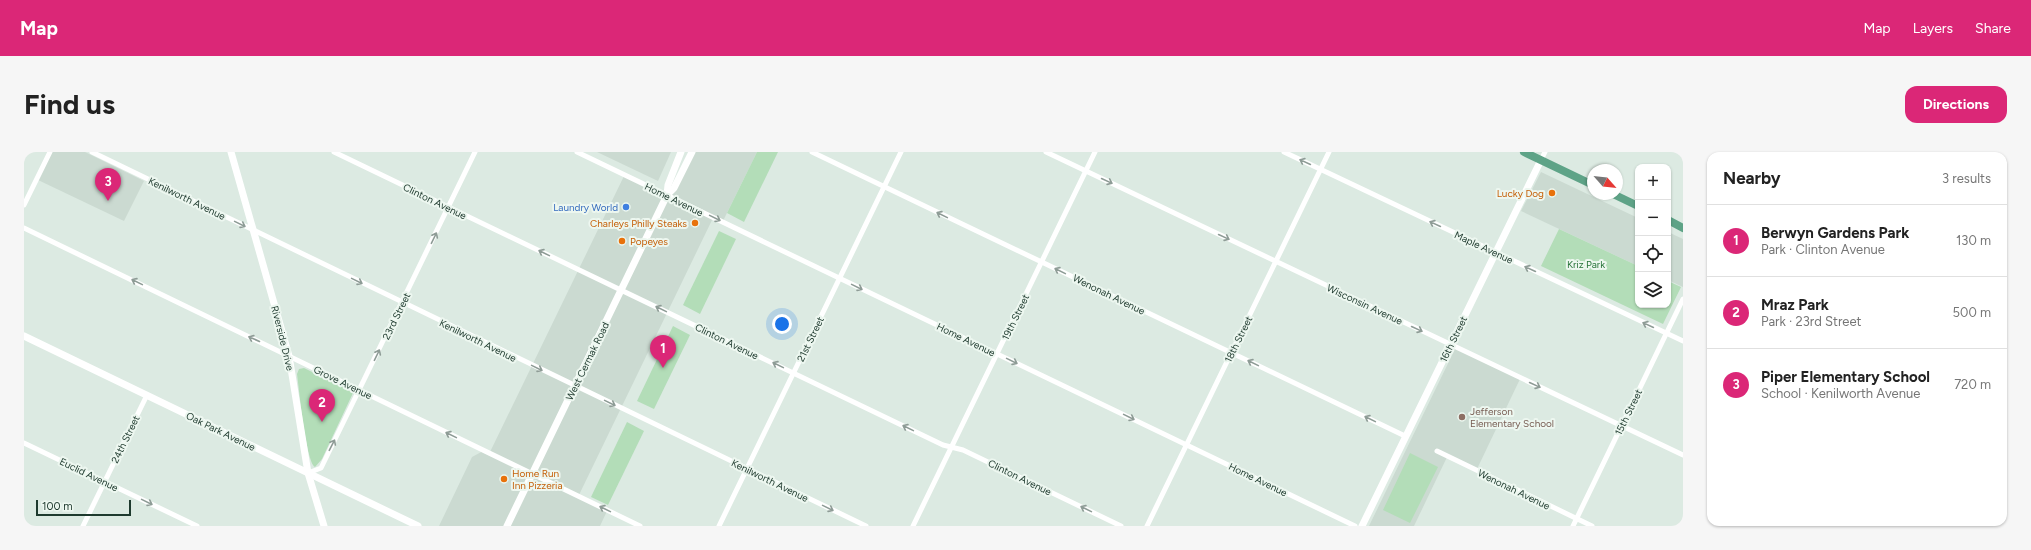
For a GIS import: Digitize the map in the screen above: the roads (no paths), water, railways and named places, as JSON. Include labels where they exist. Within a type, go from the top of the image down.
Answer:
[{"type":"main road","points":[[1524,152],[1587,182]]},
{"type":"main road","points":[[1623,199],[1635,205]]},
{"type":"main road","points":[[1671,222],[1683,228]]},
{"type":"street","points":[[24,205],[50,152]]},
{"type":"street","name":"Kenilworth Avenue","points":[[92,152],[866,526]]},
{"type":"street","name":"Riverside Drive","points":[[231,152],[289,356],[308,473],[324,526]]},
{"type":"street","name":"Clinton Avenue","points":[[334,152],[942,444],[962,449],[1121,526]]},
{"type":"street","name":"23rd Street","points":[[308,473],[321,468],[475,152]]},
{"type":"street","name":"Home Avenue","points":[[577,152],[1355,526]]},
{"type":"street","name":"West Cermak Road","points":[[667,195],[668,185],[681,152]]},
{"type":"street","name":"West Cermak Road","points":[[507,526],[667,195],[674,188],[692,152]]},
{"type":"street","name":"Wenonah Avenue","points":[[812,152],[1405,436]]},
{"type":"street","name":"21st Street","points":[[720,526],[901,152]]},
{"type":"street","name":"Wisconsin Avenue","points":[[1046,152],[1683,455]]},
{"type":"street","name":"19th Street","points":[[914,526],[1095,152]]},
{"type":"street","name":"Maple Avenue","points":[[1284,152],[1683,341]]},
{"type":"street","name":"18th Street","points":[[1147,526],[1329,152]]},
{"type":"street","name":"16th Street","points":[[1362,526],[1545,152]]},
{"type":"street","name":"Grove Avenue","points":[[24,228],[640,526]]},
{"type":"street","name":"15th Street","points":[[1573,526],[1683,299]]},
{"type":"street","name":"Oak Park Avenue","points":[[24,336],[418,526]]},
{"type":"street","name":"24th Street","points":[[83,526],[147,395]]},
{"type":"street","name":"Euclid Avenue","points":[[24,443],[197,526]]},
{"type":"street","name":"Wenonah Avenue","points":[[1437,451],[1592,526]]},
{"type":"place","name":"Lucky Dog","points":[[1552,193]]},
{"type":"place","name":"Piper Elementary School","points":[[108,201]]},
{"type":"place","name":"Laundry World","points":[[626,207]]},
{"type":"place","name":"Charleys Philly Steaks","points":[[695,223]]},
{"type":"place","name":"Popeyes","points":[[622,241]]},
{"type":"place","name":"Berwyn Gardens Park","points":[[663,368]]},
{"type":"place","name":"Jefferson Elementary School","points":[[1462,417]]},
{"type":"place","name":"Mraz Park","points":[[322,422]]},
{"type":"place","name":"Home Run Inn Pizzeria","points":[[504,479]]},
{"type":"park label","name":"Kriz Park","points":[[1586,264]]}]
